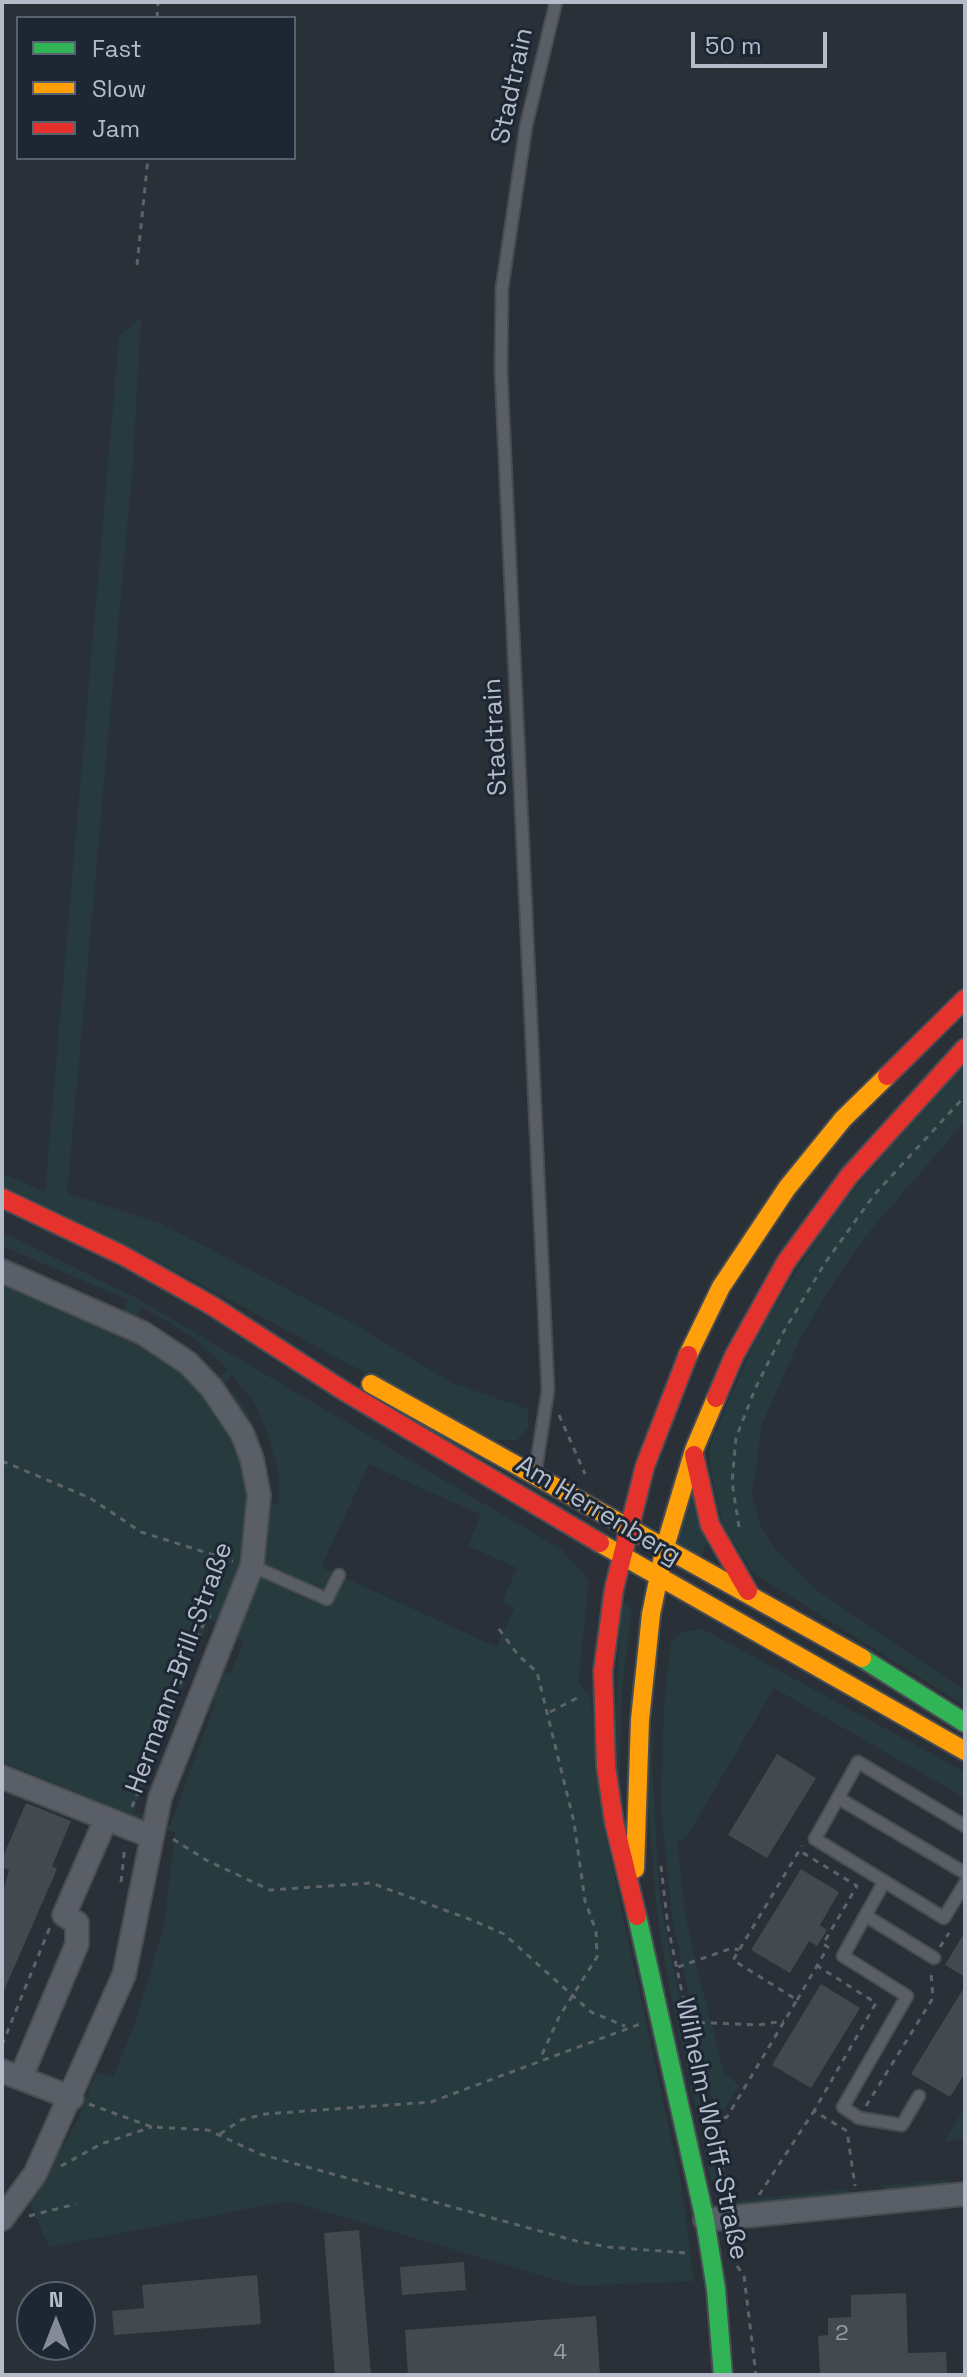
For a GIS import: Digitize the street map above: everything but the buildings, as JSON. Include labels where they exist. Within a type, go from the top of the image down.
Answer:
[{"type":"main road","name":"Wilhelm-Wolff-Straße","points":[[723,2375],[705,2220],[634,1895],[614,1822],[602,1722],[608,1626],[628,1525],[645,1466],[680,1372],[721,1287],[787,1188],[843,1119],[965,999]]},
{"type":"main road","name":"Wilhelm-Wolff-Straße","points":[[634,1895],[640,1720],[649,1628],[665,1547],[694,1450],[734,1356],[793,1252],[849,1176],[965,1048]]},
{"type":"main road","name":"Am Herrenberg","points":[[2,1198],[122,1255],[211,1305],[353,1374],[751,1595]]},
{"type":"main road","name":"Am Herrenberg","points":[[211,1305],[344,1391],[621,1556],[965,1751]]},
{"type":"main road","points":[[694,1450],[702,1497],[718,1543],[751,1595],[898,1678],[965,1723]]},
{"type":"main road","points":[[567,1492],[586,1497],[614,1492],[645,1466]]},
{"type":"main road","points":[[649,1628],[665,1612],[698,1600]]},
{"type":"street","name":"Hermann-Brill-Straße","points":[[2,1271],[143,1333],[188,1363],[211,1387],[236,1422],[252,1459],[259,1495],[252,1566],[160,1798],[124,1975],[72,2098],[35,2174],[3,2218]]},
{"type":"street","name":"Hermann-Brill-Straße","points":[[2,1777],[117,1823],[151,1831]]},
{"type":"street","name":"Hermann-Brill-Straße","points":[[64,1915],[117,1823]]},
{"type":"street","points":[[64,1915],[77,1923],[77,1944],[12,2074],[72,2098]]},
{"type":"street","points":[[705,2220],[965,2194]]},
{"type":"lane","name":"Stadtrain","points":[[535,1474],[548,1390],[501,371],[502,288],[512,204],[529,110],[556,2]]},
{"type":"lane","points":[[252,1566],[327,1599],[339,1575]]},
{"type":"lane","points":[[965,1826],[858,1762],[815,1839],[944,1918],[965,1883]]},
{"type":"lane","points":[[838,1798],[965,1873]]},
{"type":"lane","points":[[884,1882],[843,1956],[907,1996],[843,2107],[859,2118],[902,2125],[919,2096]]},
{"type":"lane","points":[[866,1916],[934,1958]]},
{"type":"path","points":[[137,265],[148,160]]},
{"type":"path","points":[[718,1543],[740,1526],[732,1482],[736,1438],[755,1389],[784,1331],[825,1263],[874,1195],[965,1096]]},
{"type":"path","points":[[548,1390],[590,1485]]},
{"type":"path","points":[[2,1461],[90,1498],[141,1532],[252,1566]]},
{"type":"path","points":[[120,1894],[117,1823],[146,1767],[206,1617],[234,1611]]},
{"type":"path","points":[[499,1629],[518,1655],[537,1672],[574,1822],[585,1901],[596,1931],[597,1957],[574,1998],[559,2017],[540,2059]]},
{"type":"path","points":[[151,1831],[270,1890],[371,1883],[472,1920],[504,1934],[574,1998],[606,2021],[625,2026]]},
{"type":"path","points":[[797,2000],[733,1960],[809,1836],[815,1839]]},
{"type":"path","points":[[712,2121],[727,2117],[828,1947],[823,1944],[857,1886],[799,1851]]},
{"type":"path","points":[[660,1857],[668,1927],[735,2217]]},
{"type":"path","points":[[2,2045],[54,1919],[64,1915]]},
{"type":"path","points":[[677,1968],[732,1948],[739,1950]]},
{"type":"path","points":[[758,2197],[814,2111],[876,2003],[816,1965]]},
{"type":"path","points":[[220,2134],[241,2120],[265,2114],[431,2102],[625,2026],[662,2019],[758,2025],[784,2021]]},
{"type":"path","points":[[72,2098],[152,2127],[208,2130],[260,2154],[576,2241],[608,2247],[711,2254]]},
{"type":"path","points":[[814,2111],[847,2131],[855,2186]]},
{"type":"path","points":[[35,2174],[56,2169],[101,2144],[152,2127]]},
{"type":"path","points":[[3,2218],[13,2220],[76,2204]]},
{"type":"path","points":[[735,2264],[744,2276],[756,2375]]},
{"type":"green space","points":[[141,317],[133,462],[67,1193],[160,1223],[354,1324],[452,1383],[528,1409],[528,1428],[517,1440],[490,1440],[150,1257],[2,1185],[2,1173],[45,1192],[119,337]]},
{"type":"green space","points":[[965,1062],[965,1121],[870,1231],[801,1337],[762,1424],[752,1496],[761,1526],[776,1550],[819,1592],[965,1690],[965,1706],[752,1572],[722,1523],[709,1461],[711,1442],[760,1329],[832,1215]]},
{"type":"green space","points":[[2,1232],[133,1296],[562,1550],[589,1580],[578,1683],[590,1695],[605,1834],[681,2184],[694,2281],[577,2286],[289,2201],[49,2247],[29,2201],[78,2120],[96,2072],[113,2077],[136,2020],[164,1926],[175,1833],[2,1762],[2,1259],[123,1311],[128,1300],[2,1246]],"holes":[[[141,1306],[193,1337],[228,1370],[220,1377],[187,1345],[137,1316]],[[232,1375],[254,1402],[266,1430],[279,1472],[279,1504],[268,1504],[267,1475],[257,1433],[245,1408],[225,1382]],[[369,1464],[481,1515],[468,1546],[517,1568],[502,1602],[514,1608],[497,1647],[321,1567]],[[209,1620],[219,1624],[157,1770],[143,1815],[133,1813]],[[232,1636],[244,1641],[230,1674],[218,1668]],[[206,1696],[216,1701],[170,1826],[157,1823]]]},
{"type":"green space","points":[[693,1487],[708,1537],[702,1558],[677,1544]]},
{"type":"green space","points":[[621,1601],[632,1608],[622,1690],[620,1771],[613,1772]]},
{"type":"green space","points":[[703,1629],[965,1772],[965,1798],[774,1688],[686,1838],[677,1841],[685,1912],[697,1968],[724,2073],[739,2085],[725,2109],[715,2113],[672,1918],[661,1805],[664,1704],[671,1642],[681,1632]]},
{"type":"green space","points":[[658,1662],[652,1762],[660,1901],[704,2117],[697,2113],[667,1977],[656,1902],[647,1796]]},
{"type":"green space","points":[[965,2107],[965,2139],[944,2142]]},
{"type":"green space","points":[[709,2128],[726,2204],[711,2179],[702,2135]]},
{"type":"green space","points":[[952,2179],[946,2185],[892,2191],[878,2186]]},
{"type":"green space","points":[[847,2189],[847,2194],[843,2196],[739,2206],[737,2201]]},
{"type":"traffic: fast","points":[[862,1658],[965,1723]]},
{"type":"traffic: fast","points":[[637,1916],[705,2220],[716,2289],[723,2375]]},
{"type":"traffic: slow","points":[[688,1355],[721,1287],[787,1188],[843,1119],[887,1076]]},
{"type":"traffic: slow","points":[[371,1384],[862,1658]]},
{"type":"traffic: slow","points":[[635,1869],[640,1720],[651,1614],[665,1547],[694,1450],[716,1398]]},
{"type":"traffic: slow","points":[[600,1543],[965,1751]]},
{"type":"traffic: jam","points":[[887,1076],[965,999]]},
{"type":"traffic: jam","points":[[716,1398],[734,1356],[786,1262],[849,1176],[965,1048]]},
{"type":"traffic: jam","points":[[2,1198],[122,1255],[211,1305],[344,1391],[600,1543]]},
{"type":"traffic: jam","points":[[637,1916],[614,1822],[606,1766],[603,1671],[614,1589],[645,1466],[688,1355]]},
{"type":"traffic: jam","points":[[694,1455],[710,1525],[748,1591]]}]
